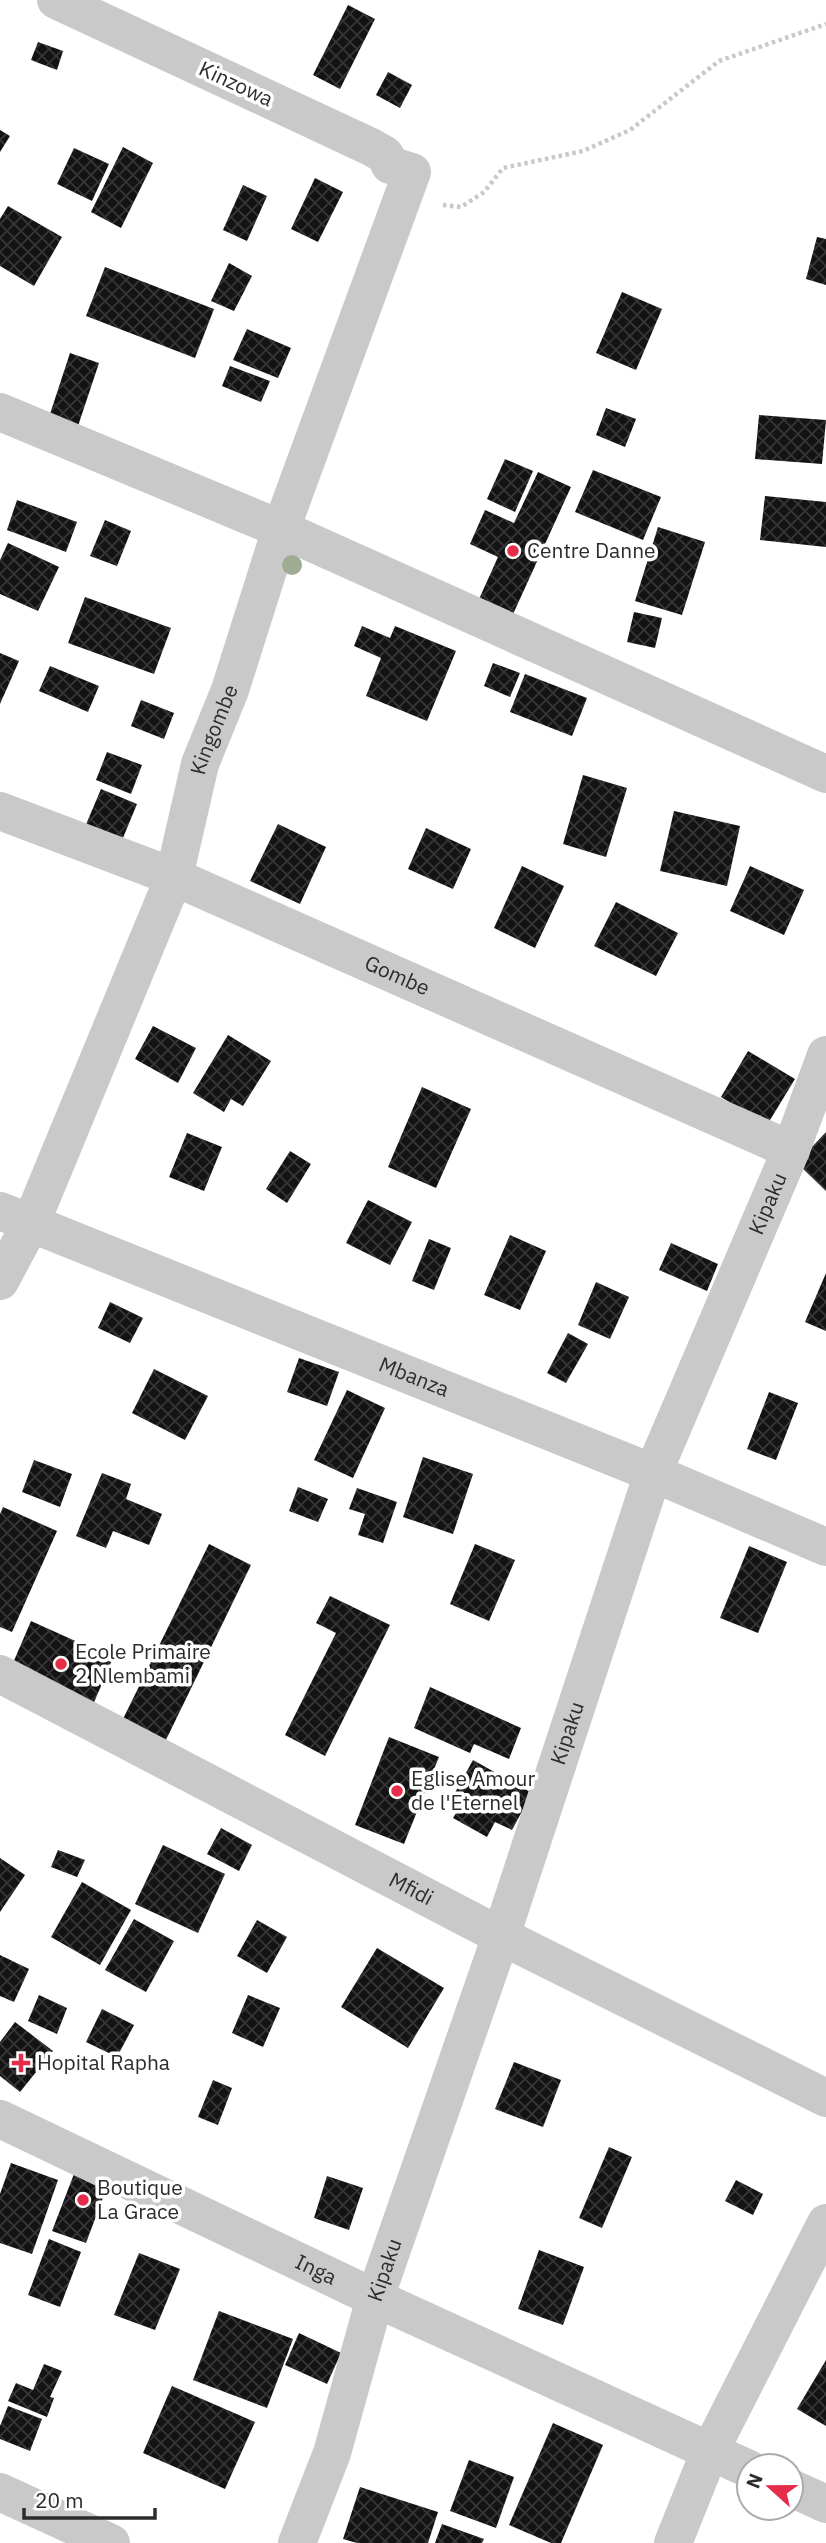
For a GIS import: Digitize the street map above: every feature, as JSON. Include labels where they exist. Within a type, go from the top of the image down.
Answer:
[{"type":"street","name":"Kinzowa","points":[[56,0],[371,147],[385,155],[390,165],[412,172]]},
{"type":"street","name":"Kingombe","points":[[0,1281],[15,1217],[174,877],[200,764],[230,690],[281,529],[412,172]]},
{"type":"street","points":[[0,412],[281,529],[826,774]]},
{"type":"street","name":"Gombe","points":[[0,811],[174,877],[790,1150]]},
{"type":"street","name":"Kipaku","points":[[297,2543],[332,2453],[374,2298],[501,1936],[653,1473],[790,1150],[826,1055]]},
{"type":"street","name":"Mbanza","points":[[15,1217],[653,1473],[826,1547]]},
{"type":"street","name":"Mfidi","points":[[0,1674],[501,1936],[826,2098]]},
{"type":"street","name":"Inga","points":[[0,2119],[374,2298],[735,2463]]},
{"type":"street","points":[[673,2543],[710,2451],[826,2223]]},
{"type":"street","points":[[0,2492],[111,2543]]},
{"type":"street","points":[[805,2494],[826,2504]]},
{"type":"path","points":[[412,172],[439,204],[461,207],[484,192],[503,168],[583,151],[630,130],[719,61],[826,24]]},
{"type":"building","points":[[348,5],[375,19],[340,89],[313,75]]},
{"type":"building","points":[[38,42],[63,51],[57,70],[31,60]]},
{"type":"building","points":[[388,72],[412,85],[400,108],[376,95]]},
{"type":"building","points":[[0,130],[10,136],[0,152]]},
{"type":"building","points":[[123,147],[153,163],[121,228],[91,212]]},
{"type":"building","points":[[74,148],[109,164],[92,201],[57,184]]},
{"type":"building","points":[[315,178],[343,192],[318,242],[291,229]]},
{"type":"building","points":[[243,185],[267,196],[247,241],[223,230]]},
{"type":"building","points":[[8,206],[62,237],[34,286],[0,266],[0,219]]},
{"type":"building","points":[[817,237],[826,239],[826,285],[806,279]]},
{"type":"building","points":[[229,263],[252,276],[234,311],[211,301]]},
{"type":"building","points":[[105,267],[214,309],[195,358],[86,316]]},
{"type":"building","points":[[622,292],[662,309],[636,370],[596,353]]},
{"type":"building","points":[[247,329],[291,348],[278,378],[233,360]]},
{"type":"building","points":[[70,353],[99,363],[78,426],[49,417]]},
{"type":"building","points":[[230,366],[270,381],[261,402],[222,386]]},
{"type":"building","points":[[606,408],[636,419],[625,447],[596,435]]},
{"type":"building","points":[[759,415],[826,420],[822,464],[755,459]]},
{"type":"building","points":[[505,459],[533,471],[515,512],[487,499]]},
{"type":"building","points":[[593,470],[661,497],[643,540],[575,512]]},
{"type":"building","name":"Centre Danne","points":[[538,472],[571,487],[509,623],[475,608],[498,557],[470,544],[485,510],[514,523]]},
{"type":"building","points":[[765,496],[826,502],[826,547],[760,540]]},
{"type":"building","points":[[17,500],[77,522],[66,552],[7,530]]},
{"type":"building","points":[[105,520],[131,531],[117,566],[90,556]]},
{"type":"building","points":[[658,527],[705,542],[682,615],[635,601]]},
{"type":"building","points":[[8,543],[59,567],[38,611],[0,594],[0,560]]},
{"type":"building","points":[[85,597],[171,628],[154,674],[68,643]]},
{"type":"building","points":[[634,612],[662,618],[655,648],[627,642]]},
{"type":"building","points":[[362,626],[390,638],[395,626],[456,651],[427,721],[366,696],[381,658],[354,646]]},
{"type":"building","points":[[0,653],[19,661],[0,704]]},
{"type":"building","points":[[493,663],[520,673],[510,697],[484,686]]},
{"type":"building","points":[[50,666],[99,686],[88,712],[39,691]]},
{"type":"building","points":[[525,674],[587,698],[572,736],[510,712]]},
{"type":"building","points":[[141,700],[174,713],[164,739],[131,726]]},
{"type":"building","points":[[107,752],[142,765],[131,794],[96,780]]},
{"type":"building","points":[[583,775],[627,788],[606,857],[563,844]]},
{"type":"building","points":[[101,789],[137,804],[118,850],[82,834]]},
{"type":"building","points":[[674,811],[740,826],[727,886],[660,871]]},
{"type":"building","points":[[278,824],[326,847],[300,904],[250,881]]},
{"type":"building","points":[[426,828],[471,849],[453,889],[408,869]]},
{"type":"building","points":[[522,866],[564,886],[535,948],[494,928]]},
{"type":"building","points":[[750,866],[804,890],[784,935],[730,911]]},
{"type":"building","points":[[616,902],[678,933],[656,976],[594,946]]},
{"type":"building","points":[[153,1026],[196,1048],[178,1083],[135,1059]]},
{"type":"building","points":[[228,1035],[271,1061],[243,1106],[231,1099],[224,1112],[193,1093]]},
{"type":"building","points":[[748,1051],[795,1079],[767,1125],[721,1097]]},
{"type":"building","points":[[422,1087],[471,1109],[436,1188],[388,1167]]},
{"type":"building","points":[[826,1132],[826,1191],[797,1163]]},
{"type":"building","points":[[187,1133],[222,1147],[204,1191],[169,1177]]},
{"type":"building","points":[[290,1151],[311,1164],[287,1203],[266,1189]]},
{"type":"building","points":[[368,1200],[412,1222],[390,1265],[346,1243]]},
{"type":"building","points":[[510,1235],[546,1251],[520,1310],[484,1295]]},
{"type":"building","points":[[429,1239],[451,1248],[434,1290],[412,1281]]},
{"type":"building","points":[[671,1243],[718,1264],[707,1291],[659,1270]]},
{"type":"building","points":[[826,1273],[826,1331],[805,1322]]},
{"type":"building","points":[[596,1282],[629,1297],[610,1339],[578,1325]]},
{"type":"building","points":[[110,1302],[143,1318],[130,1343],[98,1328]]},
{"type":"building","points":[[568,1333],[588,1344],[566,1383],[547,1373]]},
{"type":"building","points":[[299,1358],[339,1372],[327,1406],[287,1392]]},
{"type":"building","points":[[154,1369],[208,1396],[185,1440],[132,1413]]},
{"type":"building","points":[[347,1390],[385,1408],[353,1478],[314,1460]]},
{"type":"building","points":[[769,1392],[798,1403],[776,1460],[747,1449]]},
{"type":"building","points":[[423,1457],[473,1474],[453,1534],[403,1517]]},
{"type":"building","points":[[34,1460],[72,1474],[60,1507],[22,1492]]},
{"type":"building","points":[[102,1473],[131,1484],[126,1499],[162,1514],[149,1545],[113,1531],[106,1548],[76,1536]]},
{"type":"building","points":[[298,1487],[328,1499],[318,1522],[289,1511]]},
{"type":"building","points":[[357,1488],[397,1502],[383,1543],[358,1535],[365,1514],[349,1509]]},
{"type":"building","points":[[3,1507],[57,1531],[12,1632],[0,1627],[0,1514]]},
{"type":"building","points":[[209,1544],[251,1565],[164,1744],[121,1723]]},
{"type":"building","points":[[475,1544],[515,1560],[489,1621],[450,1604]]},
{"type":"building","points":[[749,1546],[787,1562],[758,1633],[720,1618]]},
{"type":"building","points":[[330,1596],[390,1625],[325,1756],[285,1735],[336,1633],[316,1623]]},
{"type":"building","name":"Ecole Primaire 2 Nlembami","points":[[31,1621],[113,1658],[92,1707],[10,1670]]},
{"type":"building","points":[[430,1687],[521,1728],[509,1759],[474,1744],[470,1753],[414,1728]]},
{"type":"building","name":"Eglise Amour de l'Eternel","points":[[389,1737],[439,1757],[404,1844],[355,1825]]},
{"type":"building","points":[[473,1760],[532,1793],[512,1830],[495,1822],[487,1837],[453,1818],[460,1806],[451,1800]]},
{"type":"building","points":[[221,1828],[252,1845],[239,1871],[207,1854]]},
{"type":"building","points":[[163,1845],[225,1874],[198,1933],[135,1904]]},
{"type":"building","points":[[58,1850],[85,1860],[77,1877],[51,1867]]},
{"type":"building","points":[[0,1858],[25,1875],[0,1912]]},
{"type":"building","points":[[82,1882],[131,1910],[100,1965],[51,1937]]},
{"type":"building","points":[[134,1919],[174,1941],[146,1992],[105,1970]]},
{"type":"building","points":[[257,1920],[287,1937],[267,1973],[237,1956]]},
{"type":"building","points":[[377,1948],[444,1988],[408,2048],[341,2007]]},
{"type":"building","points":[[0,1955],[29,1969],[14,2002],[0,1996]]},
{"type":"building","points":[[39,1995],[67,2008],[57,2034],[28,2021]]},
{"type":"building","points":[[248,1995],[280,2008],[263,2047],[232,2033]]},
{"type":"building","points":[[102,2009],[134,2025],[117,2057],[86,2042]]},
{"type":"building","name":"Hopital Rapha","points":[[15,2022],[53,2051],[20,2092],[0,2076],[0,2042]]},
{"type":"building","points":[[514,2062],[561,2080],[543,2127],[495,2109]]},
{"type":"building","points":[[213,2080],[232,2088],[218,2125],[198,2117]]},
{"type":"building","points":[[609,2147],[632,2157],[602,2228],[579,2218]]},
{"type":"building","points":[[11,2163],[58,2180],[32,2254],[0,2243],[0,2194]]},
{"type":"building","name":"Boutique La Grace","points":[[74,2174],[107,2187],[86,2243],[52,2231]]},
{"type":"building","points":[[327,2176],[363,2188],[349,2230],[314,2218]]},
{"type":"building","points":[[736,2180],[763,2194],[753,2215],[725,2201]]},
{"type":"building","points":[[49,2239],[81,2252],[60,2307],[28,2295]]},
{"type":"building","points":[[539,2250],[584,2267],[563,2325],[518,2309]]},
{"type":"building","points":[[139,2253],[180,2269],[155,2330],[114,2315]]},
{"type":"building","points":[[219,2311],[293,2339],[267,2408],[193,2380]]},
{"type":"building","points":[[299,2333],[341,2353],[327,2384],[285,2365]]},
{"type":"building","points":[[826,2360],[826,2426],[797,2409]]},
{"type":"building","points":[[44,2364],[62,2371],[50,2397],[54,2398],[47,2417],[8,2401],[16,2383],[33,2390]]},
{"type":"building","points":[[172,2386],[255,2422],[225,2489],[143,2453]]},
{"type":"building","points":[[8,2406],[42,2419],[30,2451],[0,2439],[0,2426]]},
{"type":"building","points":[[553,2423],[603,2445],[561,2543],[551,2543],[509,2525]]},
{"type":"building","points":[[469,2460],[514,2477],[496,2528],[450,2511]]},
{"type":"building","points":[[360,2487],[438,2512],[428,2543],[357,2543],[343,2539]]},
{"type":"building","points":[[442,2524],[484,2539],[482,2543],[435,2543]]},
{"type":"place","name":"Centre Danne","points":[[513,551]]},
{"type":"place","name":"Ecole Primaire 2 Nlembami","points":[[61,1664]]},
{"type":"place","name":"Eglise Amour de l'Eternel","points":[[397,1791]]},
{"type":"place","name":"Hopital Rapha","points":[[21,2063]]},
{"type":"place","name":"Boutique La Grace","points":[[83,2200]]}]
